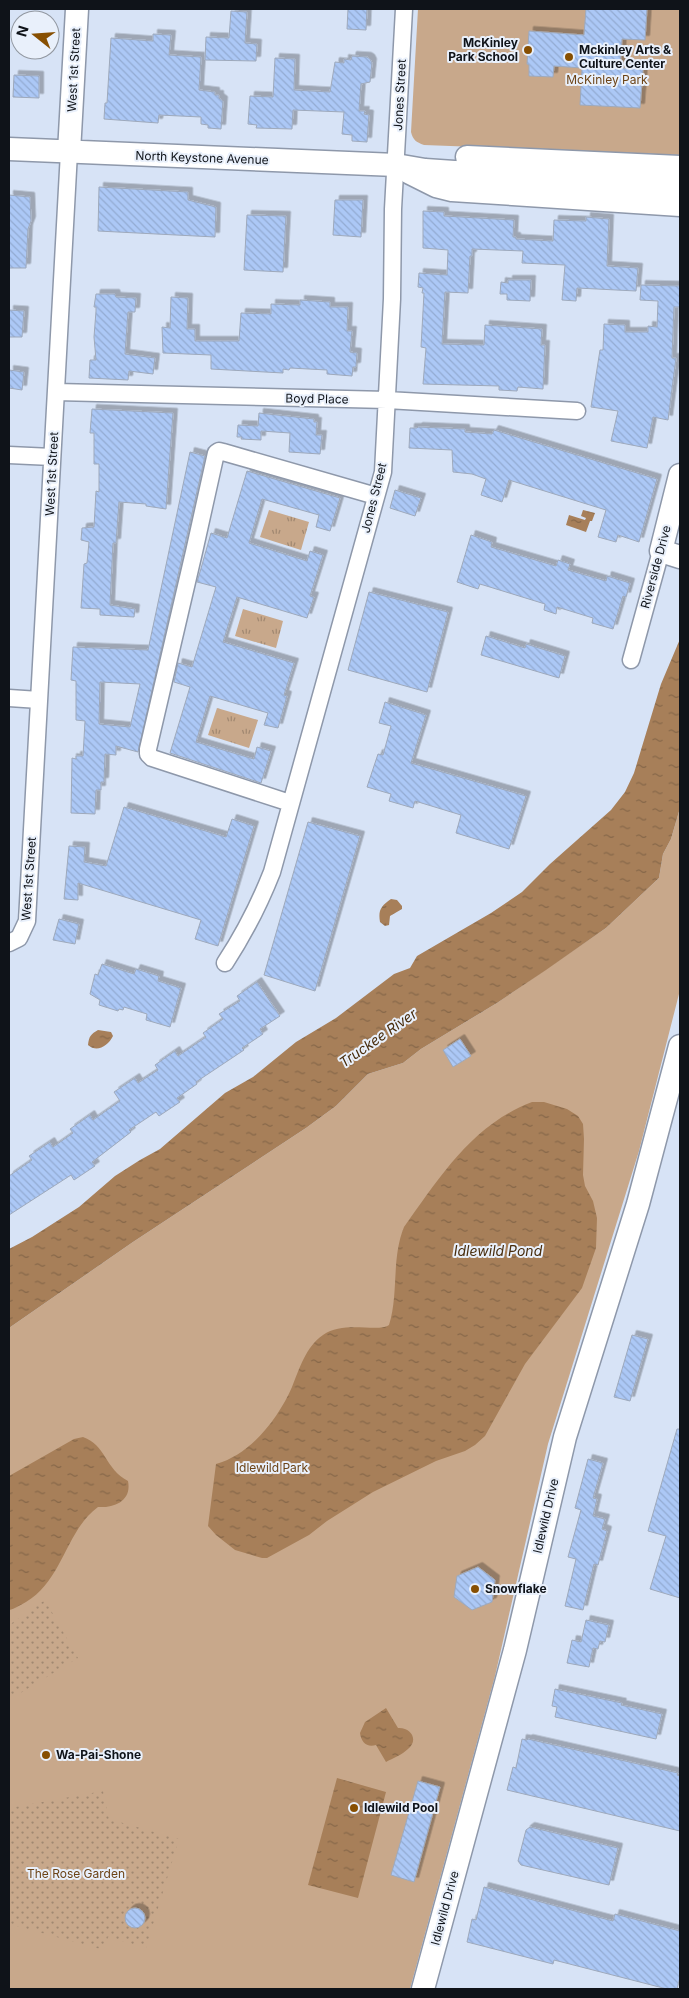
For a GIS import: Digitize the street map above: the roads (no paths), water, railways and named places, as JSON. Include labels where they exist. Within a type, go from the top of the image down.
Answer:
[{"type":"street","name":"West 1st Street","points":[[14,940],[27,921],[77,9]]},
{"type":"street","name":"Jones Street","points":[[225,963],[247,929],[262,900],[272,872],[383,472],[404,9]]},
{"type":"street","name":"North Keystone Avenue","points":[[9,149],[396,165],[425,170],[666,173],[680,187]]},
{"type":"street","name":"North Keystone Avenue","points":[[396,165],[424,181],[452,190],[680,205]]},
{"type":"street","name":"Boyd Place","points":[[56,392],[387,400],[577,411]]},
{"type":"street","points":[[290,803],[152,758],[148,754],[216,453],[219,451],[223,452],[376,496]]},
{"type":"street","points":[[9,455],[52,457]]},
{"type":"street","name":"Riverside Drive","points":[[631,660],[673,554],[680,475]]},
{"type":"street","points":[[9,698],[39,700]]},
{"type":"street","name":"Idlewild Drive","points":[[423,1989],[513,1657],[565,1437],[638,1204],[680,1046]]},
{"type":"water","points":[[583,510],[595,513],[586,532],[566,525],[569,515],[585,520],[586,518],[581,516]]},
{"type":"water","name":"Truckee River","points":[[680,639],[680,808],[671,839],[663,854],[659,878],[606,928],[546,970],[497,1003],[421,1049],[403,1063],[368,1074],[336,1106],[306,1128],[133,1242],[9,1328],[9,1249],[32,1237],[79,1207],[115,1176],[160,1149],[225,1093],[253,1077],[296,1042],[336,1018],[394,974],[410,968],[417,956],[491,913],[522,892],[550,864],[611,810],[625,792],[634,773],[661,684]]},
{"type":"water","points":[[391,899],[397,900],[402,909],[390,916],[389,925],[385,926],[380,922],[379,914],[383,906]]},
{"type":"water","points":[[98,1030],[111,1032],[113,1036],[102,1047],[91,1047],[88,1045],[88,1042],[91,1036]]},
{"type":"water","name":"Idlewild Pond","points":[[532,1102],[544,1102],[567,1109],[578,1116],[583,1124],[583,1175],[585,1186],[593,1201],[597,1218],[596,1248],[582,1288],[525,1364],[485,1436],[465,1451],[436,1461],[373,1492],[327,1521],[309,1535],[267,1558],[235,1550],[208,1526],[216,1464],[240,1453],[262,1434],[286,1399],[300,1366],[312,1345],[323,1335],[341,1328],[377,1328],[389,1325],[394,1301],[396,1264],[404,1227],[444,1172],[475,1138],[511,1112]]},
{"type":"water","points":[[83,1437],[91,1441],[101,1451],[114,1470],[128,1481],[129,1488],[127,1494],[120,1502],[110,1506],[98,1507],[87,1517],[78,1528],[57,1568],[38,1593],[26,1602],[9,1610],[9,1476],[74,1439]]},
{"type":"water","points":[[386,1708],[398,1728],[403,1728],[410,1732],[413,1742],[406,1751],[386,1762],[376,1745],[370,1746],[365,1744],[360,1733],[365,1722]]},
{"type":"water","points":[[337,1778],[386,1792],[358,1898],[308,1885]]},
{"type":"place","name":"McKinley Park School","points":[[528,50]]},
{"type":"place","name":"Mckinley Arts & Culture Center","points":[[569,57]]},
{"type":"place","name":"Snowflake","points":[[475,1589]]},
{"type":"place","name":"Wa-Pai-Shone","points":[[46,1755]]},
{"type":"place","name":"Idlewild Pool","points":[[354,1808]]},
{"type":"park label","name":"McKinley Park","points":[[607,80]]},
{"type":"park label","name":"Idlewild Park","points":[[272,1468]]},
{"type":"park label","name":"The Rose Garden","points":[[76,1874]]}]
